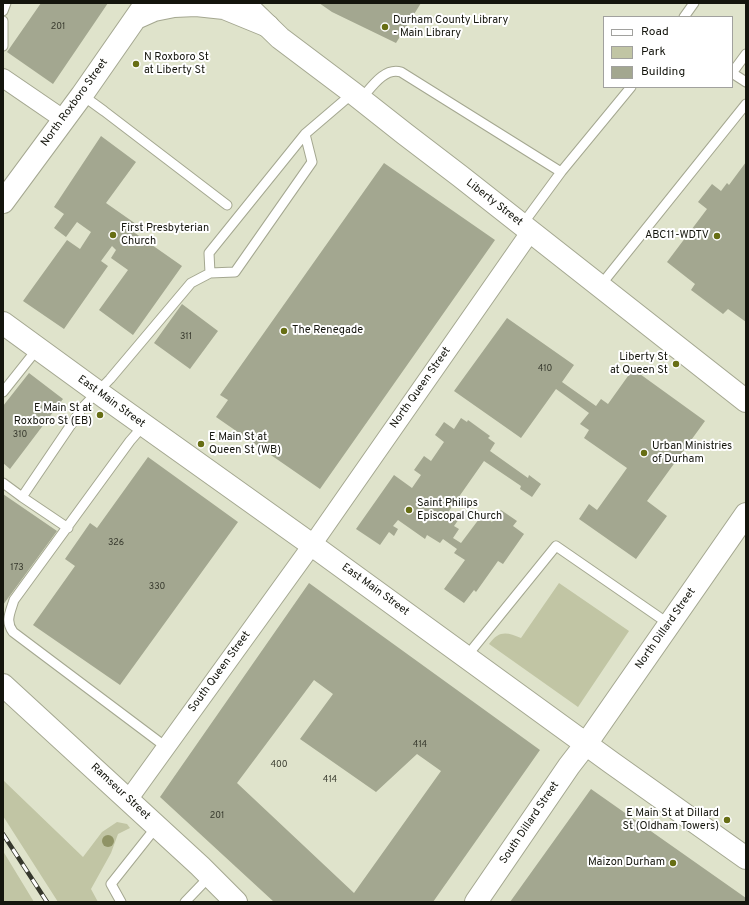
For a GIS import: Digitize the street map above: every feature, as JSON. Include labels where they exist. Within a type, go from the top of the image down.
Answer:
[{"type":"street","name":"Liberty Street","points":[[244,3],[280,38],[357,96],[746,401]]},
{"type":"street","points":[[138,9],[154,10],[174,6],[210,6],[224,8],[268,26]]},
{"type":"street","name":"North Roxboro Street","points":[[3,202],[82,95],[138,9]]},
{"type":"street","points":[[3,78],[63,119]]},
{"type":"street","name":"North Queen Street","points":[[312,545],[526,228]]},
{"type":"street","name":"East Main Street","points":[[3,323],[746,858]]},
{"type":"street","name":"North Dillard Street","points":[[586,744],[746,514]]},
{"type":"street","name":"South Queen Street","points":[[128,800],[312,545]]},
{"type":"street","name":"Ramseur Street","points":[[3,685],[157,826],[236,902]]},
{"type":"street","name":"South Dillard Street","points":[[476,902],[569,766],[586,744]]},
{"type":"lane","points":[[3,12],[6,3]]},
{"type":"lane","points":[[685,16],[694,3]]},
{"type":"lane","points":[[3,21],[3,46]]},
{"type":"lane","points":[[733,72],[746,54]]},
{"type":"lane","points":[[210,273],[209,253],[305,134],[388,71],[393,70],[401,72],[561,172]]},
{"type":"lane","points":[[733,74],[746,82]]},
{"type":"lane","points":[[526,228],[561,172],[630,88]]},
{"type":"lane","points":[[82,95],[227,205]]},
{"type":"lane","points":[[600,286],[746,104]]},
{"type":"lane","points":[[22,497],[84,407],[110,379],[191,283],[210,273],[235,272],[312,162],[305,134]]},
{"type":"lane","points":[[3,392],[38,348]]},
{"type":"lane","points":[[144,426],[130,441],[14,600],[8,618],[9,626],[13,632],[166,747]]},
{"type":"lane","points":[[3,483],[68,528]]},
{"type":"lane","points":[[466,657],[556,546],[669,624]]},
{"type":"lane","points":[[121,902],[111,884],[157,826]]},
{"type":"lane","points":[[185,902],[210,876]]},
{"type":"green space","points":[[559,583],[629,631],[578,707],[489,644],[496,636],[500,634],[512,634],[521,638]]},
{"type":"green space","points":[[3,780],[83,857],[102,832],[117,822],[127,824],[130,828],[118,834],[111,853],[91,889],[98,902],[58,902],[3,816]]},
{"type":"green space","points":[[3,851],[34,902],[3,902]]},
{"type":"building","points":[[41,3],[108,3],[53,84],[7,52]]},
{"type":"building","name":"Durham County Library - Main Library","points":[[319,3],[421,3],[396,43],[332,12]]},
{"type":"building","name":"First Presbyterian Church","points":[[101,136],[136,162],[106,203],[136,224],[132,231],[182,266],[133,335],[99,310],[128,270],[111,258],[116,250],[112,246],[101,261],[108,266],[64,329],[23,301],[67,240],[80,249],[91,232],[77,222],[66,237],[54,228],[64,214],[54,207]]},
{"type":"building","name":"ABC11-WDTV","points":[[746,162],[746,322],[728,309],[723,314],[691,290],[695,284],[667,262],[707,209],[698,202],[712,184],[721,191],[727,183],[729,185]]},
{"type":"building","points":[[384,163],[495,240],[320,489],[216,417],[228,400],[220,395]]},
{"type":"building","points":[[182,304],[218,331],[190,369],[154,343]]},
{"type":"building","name":"Urban Ministries of Durham","points":[[507,318],[574,365],[562,382],[596,406],[601,399],[608,404],[633,369],[705,421],[647,501],[667,516],[636,559],[579,519],[589,504],[597,510],[627,468],[584,438],[589,430],[580,424],[589,413],[556,389],[521,438],[454,391]]},
{"type":"building","points":[[29,373],[63,399],[10,469],[3,463],[3,406]]},
{"type":"building","name":"Saint Philips Episcopal Church","points":[[461,418],[467,422],[468,420],[490,436],[488,438],[495,443],[490,451],[528,478],[529,475],[541,484],[532,497],[520,489],[521,486],[484,461],[449,511],[459,519],[454,526],[459,529],[453,538],[461,543],[482,515],[492,522],[501,510],[517,521],[513,526],[524,534],[503,564],[498,561],[476,592],[474,590],[464,603],[444,589],[465,560],[454,553],[457,549],[443,539],[440,543],[427,535],[425,539],[398,520],[393,526],[398,529],[394,536],[389,532],[380,545],[356,529],[394,475],[412,488],[421,475],[414,470],[424,456],[431,461],[444,442],[435,435],[444,422],[454,429]]},
{"type":"building","points":[[148,457],[238,522],[120,685],[33,625],[75,566],[65,559],[90,523],[97,528]]},
{"type":"building","points":[[3,494],[57,531],[3,605]]},
{"type":"building","points":[[309,583],[540,750],[433,902],[274,902],[160,797]],"holes":[[[314,680],[333,694],[300,739],[376,792],[417,754],[441,771],[354,893],[237,783]]]},
{"type":"building","points":[[591,789],[746,898],[746,902],[510,902]]},
{"type":"railway","points":[[3,834],[47,902]]},
{"type":"place","name":"Durham County Library - Main Library","points":[[385,27]]},
{"type":"place","name":"N Roxboro St at Liberty St","points":[[136,64]]},
{"type":"place","name":"First Presbyterian Church","points":[[113,235]]},
{"type":"place","name":"ABC11-WDTV","points":[[717,236]]},
{"type":"place","name":"The Renegade","points":[[284,331]]},
{"type":"place","name":"Liberty St at Queen St","points":[[676,364]]},
{"type":"place","name":"E Main St at Roxboro St (EB)","points":[[100,415]]},
{"type":"place","name":"E Main St at Queen St (WB)","points":[[201,444]]},
{"type":"place","name":"Urban Ministries of Durham","points":[[644,453]]},
{"type":"place","name":"Saint Philips Episcopal Church","points":[[409,510]]},
{"type":"place","name":"E Main St at Dillard St (Oldham Towers)","points":[[727,820]]},
{"type":"place","name":"Maizon Durham","points":[[673,863]]}]
